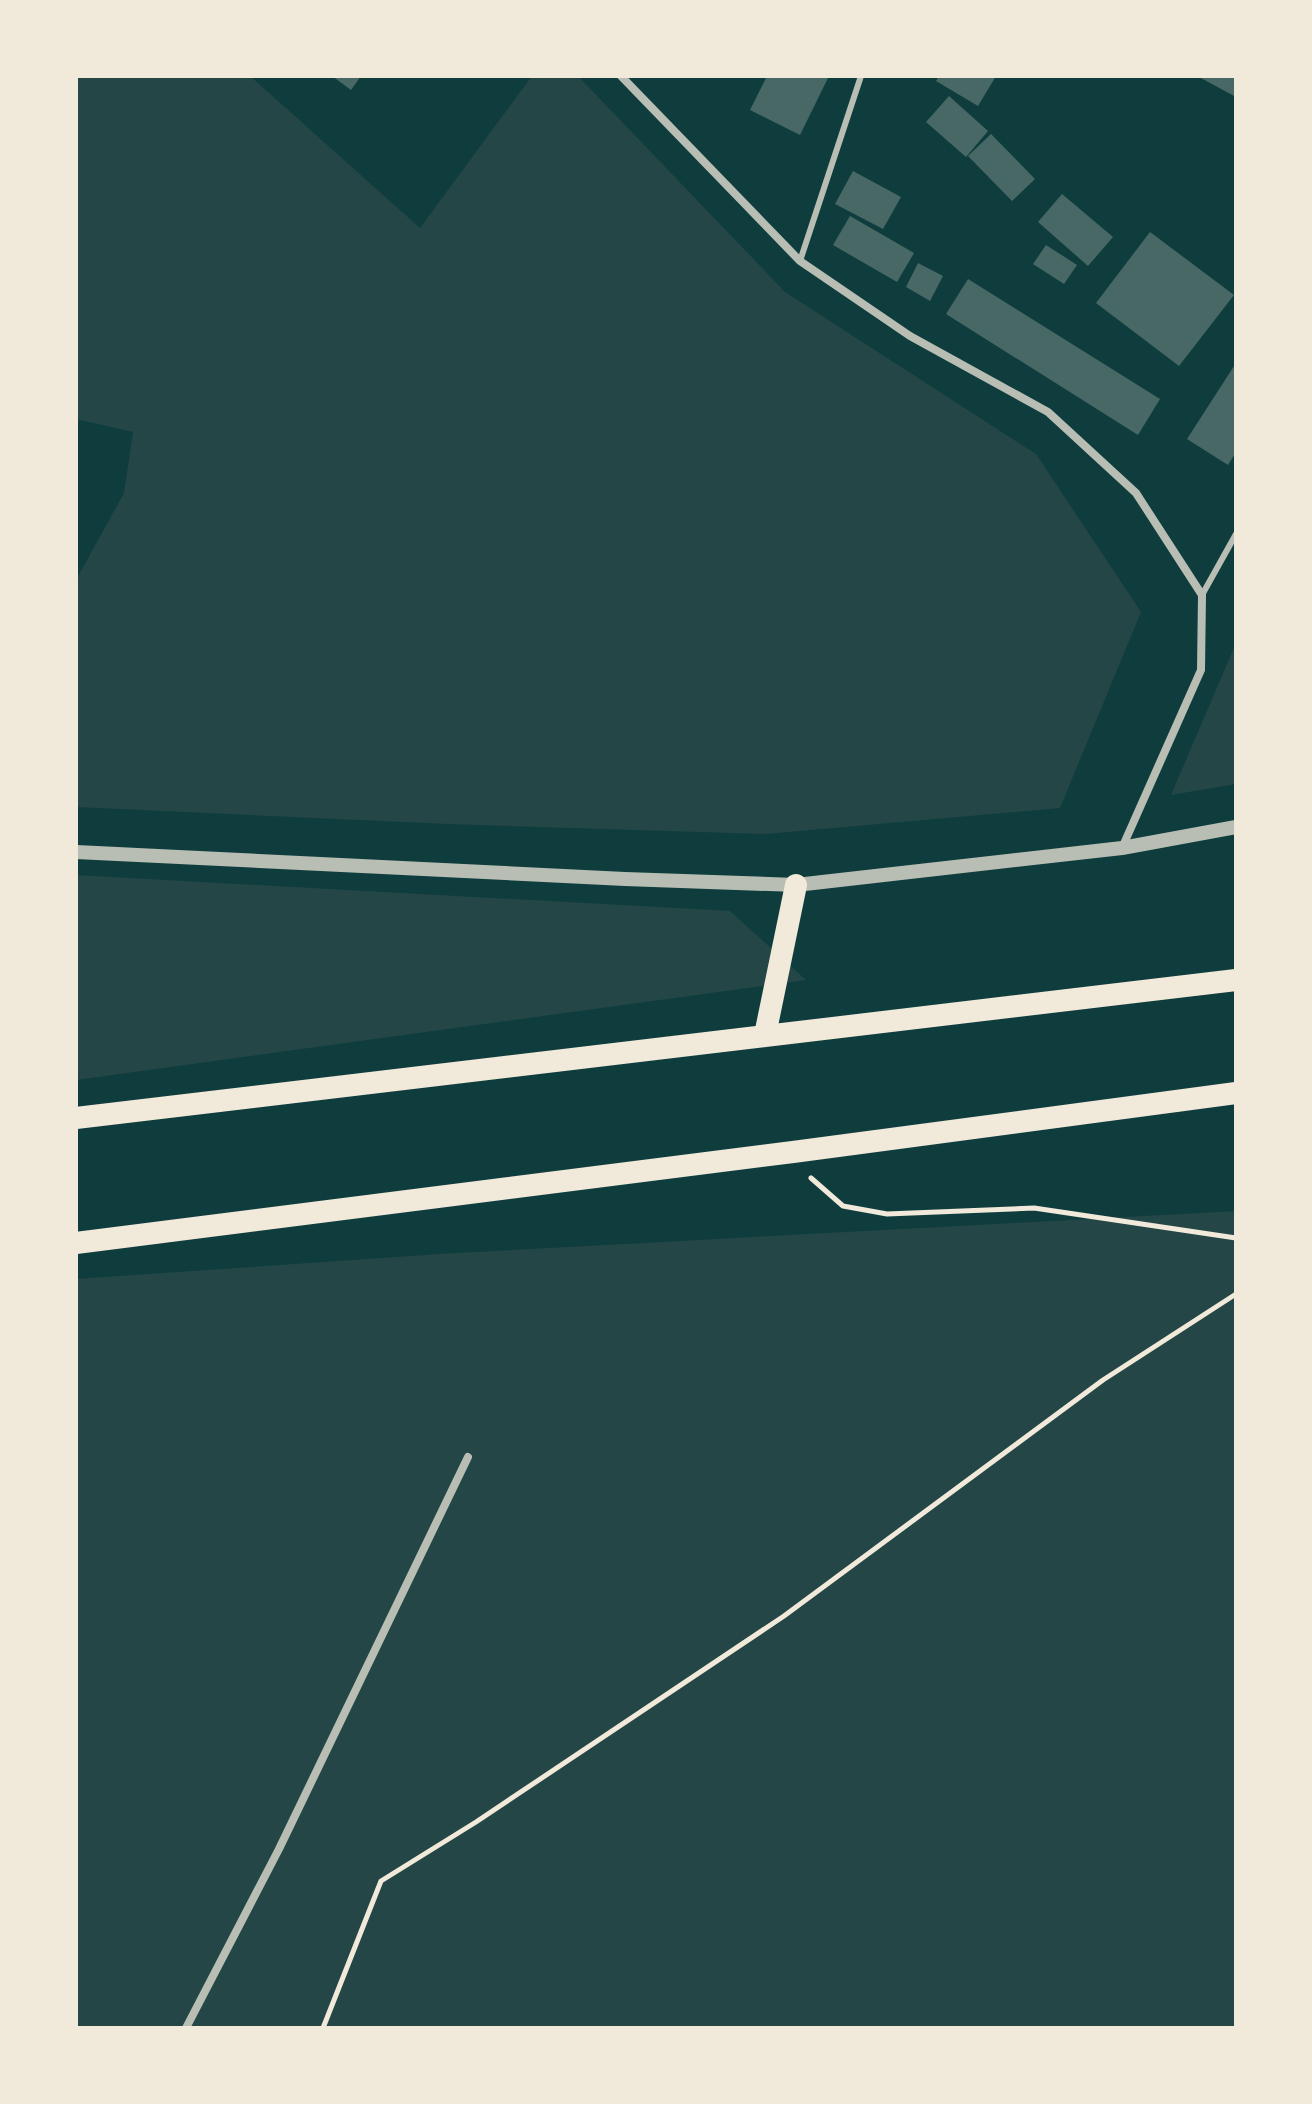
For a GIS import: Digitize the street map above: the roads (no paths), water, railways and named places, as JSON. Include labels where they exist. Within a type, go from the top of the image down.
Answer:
[{"type":"highway","points":[[765,1035],[796,885]]},
{"type":"highway","points":[[76,1118],[1236,980]]},
{"type":"highway","points":[[76,1243],[1236,1093]]},
{"type":"street","points":[[623,78],[800,261],[910,336],[1048,412],[1136,493],[1202,595],[1201,670],[1122,848]]},
{"type":"street","points":[[76,852],[796,885],[1122,848],[1236,827]]},
{"type":"street","points":[[186,2028],[279,1849],[468,1457]]},
{"type":"lane","points":[[800,261],[861,76]]},
{"type":"lane","points":[[1202,595],[1236,534]]}]
